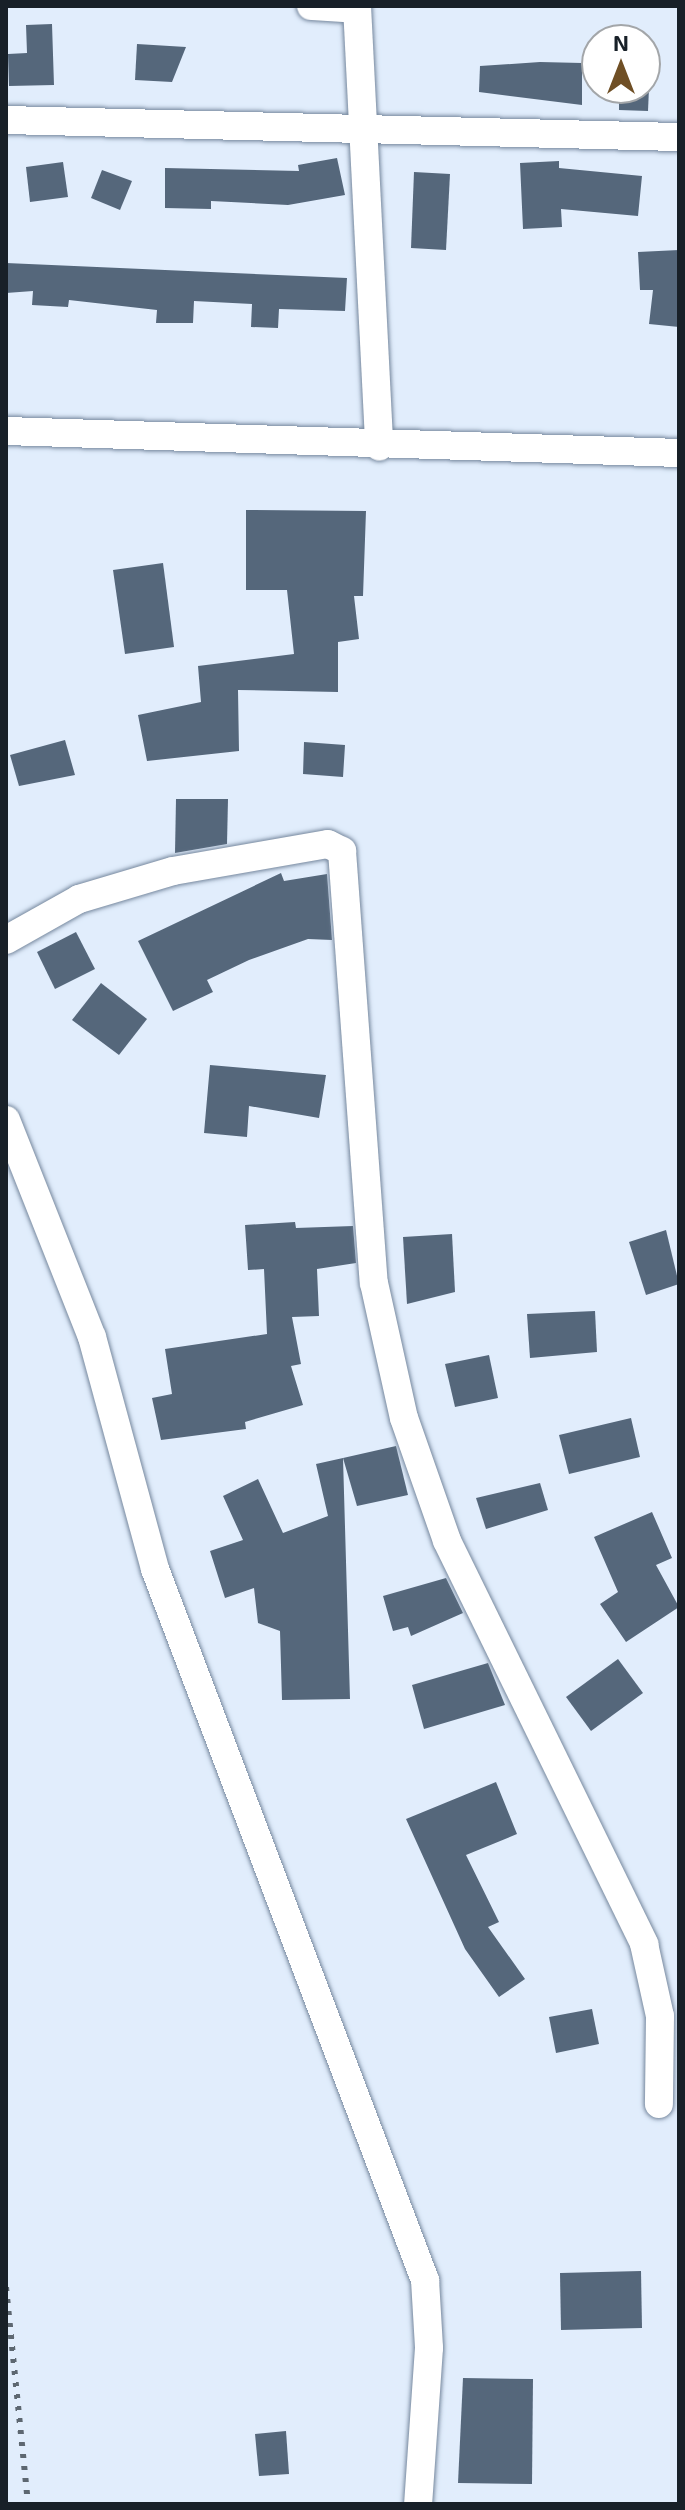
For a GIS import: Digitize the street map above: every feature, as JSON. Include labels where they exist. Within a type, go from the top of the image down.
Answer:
[{"type":"street","points":[[311,6],[357,8],[367,125],[379,446]]},
{"type":"street","points":[[6,120],[367,125],[679,137]]},
{"type":"street","points":[[6,431],[379,446],[679,453]]},
{"type":"street","points":[[6,940],[79,899],[173,871],[328,844],[342,851],[369,1239],[404,1418],[447,1541],[644,1944],[660,2016],[659,2104]]},
{"type":"street","points":[[6,1120],[92,1337],[155,1569],[425,2280],[429,2348],[418,2504]]},
{"type":"building","points":[[52,24],[54,85],[9,86],[8,54],[27,53],[26,25]]},
{"type":"building","points":[[137,44],[186,47],[172,82],[135,80]]},
{"type":"building","points":[[581,63],[582,105],[479,92],[480,66]]},
{"type":"building","points":[[619,104],[648,104],[648,111],[619,110]]},
{"type":"building","points":[[337,158],[345,195],[288,205],[211,201],[211,209],[165,208],[165,168],[299,171],[298,165]]},
{"type":"building","points":[[559,161],[559,168],[642,176],[638,216],[561,209],[562,227],[523,229],[520,163]]},
{"type":"building","points":[[63,162],[68,197],[30,202],[26,167]]},
{"type":"building","points":[[102,170],[132,181],[120,210],[91,198]]},
{"type":"building","points":[[414,172],[450,174],[446,250],[411,248]]},
{"type":"building","points":[[679,250],[679,327],[649,324],[653,290],[640,290],[638,252]]},
{"type":"building","points":[[6,263],[347,278],[345,311],[279,309],[278,328],[251,327],[252,304],[194,301],[193,323],[156,323],[157,310],[69,300],[68,307],[32,305],[33,291],[6,293]]},
{"type":"building","points":[[246,510],[366,511],[363,596],[354,596],[359,639],[338,642],[338,692],[238,690],[239,751],[147,761],[138,715],[201,702],[198,666],[294,654],[287,590],[246,590]]},
{"type":"building","points":[[163,563],[174,647],[125,654],[113,570]]},
{"type":"building","points":[[65,740],[75,775],[19,786],[10,755]]},
{"type":"building","points":[[304,742],[345,745],[343,777],[303,774]]},
{"type":"building","points":[[176,799],[228,799],[227,844],[175,853]]},
{"type":"building","points":[[281,873],[284,881],[327,874],[332,940],[308,939],[249,960],[207,980],[213,992],[173,1011],[138,941]]},
{"type":"building","points":[[76,932],[95,969],[55,989],[37,952]]},
{"type":"building","points":[[101,983],[147,1019],[119,1055],[72,1020]]},
{"type":"building","points":[[210,1065],[326,1075],[319,1118],[249,1106],[247,1137],[204,1133]]},
{"type":"building","points":[[295,1222],[296,1228],[353,1226],[356,1263],[317,1269],[319,1316],[292,1317],[301,1364],[291,1366],[303,1405],[245,1422],[246,1429],[161,1440],[152,1398],[172,1394],[165,1349],[267,1334],[264,1269],[248,1270],[245,1225]]},
{"type":"building","points":[[666,1230],[679,1284],[646,1295],[629,1242]]},
{"type":"building","points":[[452,1234],[455,1292],[407,1304],[403,1237]]},
{"type":"building","points":[[595,1311],[597,1352],[530,1358],[527,1314]]},
{"type":"building","points":[[489,1355],[498,1398],[455,1407],[445,1364]]},
{"type":"building","points":[[631,1418],[640,1457],[569,1474],[559,1435]]},
{"type":"building","points":[[396,1446],[408,1495],[357,1506],[343,1458]]},
{"type":"building","points":[[343,1458],[350,1699],[282,1700],[280,1631],[258,1623],[254,1588],[225,1598],[210,1551],[243,1540],[223,1496],[258,1479],[283,1533],[328,1516],[316,1464]]},
{"type":"building","points":[[540,1483],[548,1510],[486,1529],[476,1498]]},
{"type":"building","points":[[652,1512],[672,1558],[656,1565],[679,1607],[626,1642],[600,1604],[618,1592],[594,1537]]},
{"type":"building","points":[[446,1578],[463,1613],[411,1636],[408,1627],[393,1631],[383,1596]]},
{"type":"building","points":[[618,1659],[643,1693],[591,1731],[566,1697]]},
{"type":"building","points":[[488,1663],[505,1705],[424,1729],[412,1685]]},
{"type":"building","points":[[496,1782],[517,1834],[466,1855],[499,1922],[488,1927],[525,1979],[499,1997],[465,1949],[406,1819]]},
{"type":"building","points":[[592,2009],[599,2044],[556,2053],[549,2017]]},
{"type":"building","points":[[641,2271],[642,2328],[561,2330],[560,2273]]},
{"type":"building","points":[[463,2378],[533,2379],[532,2484],[458,2483]]},
{"type":"building","points":[[286,2431],[289,2474],[259,2476],[255,2434]]},
{"type":"railway","points":[[6,2287],[28,2504]]}]
